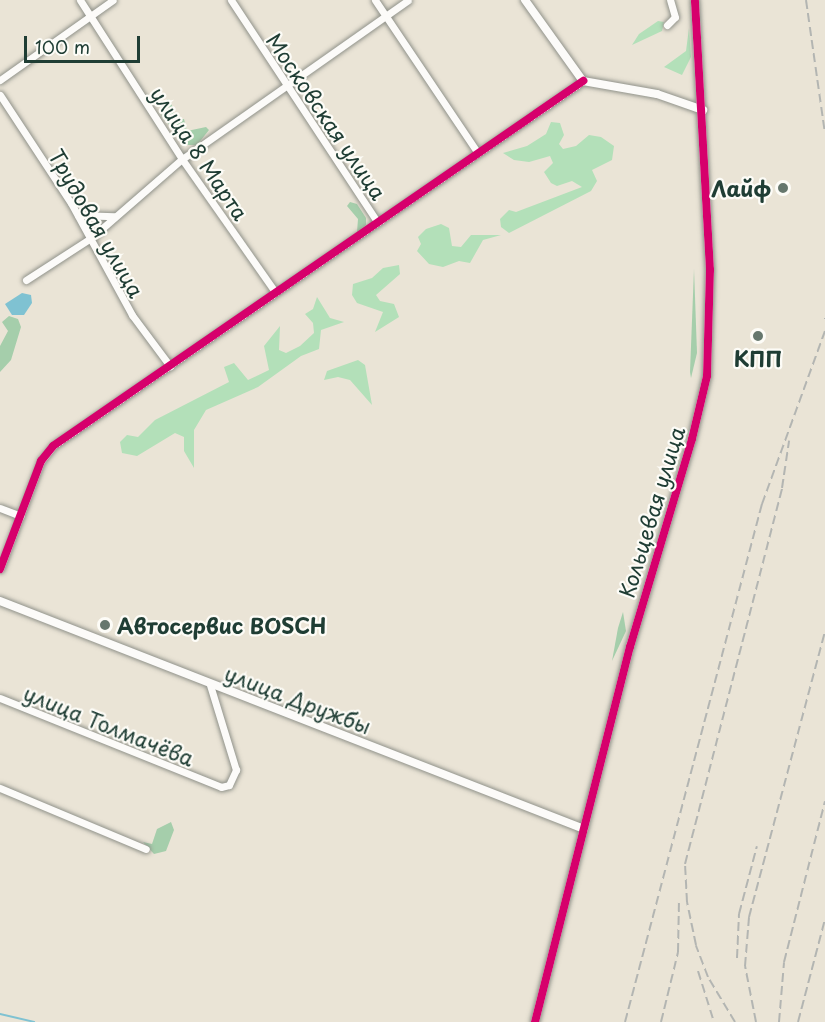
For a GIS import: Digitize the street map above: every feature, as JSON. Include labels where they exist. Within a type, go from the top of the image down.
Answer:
[{"type":"street","name":"улица 8 Марта","points":[[80,0],[182,159],[275,292]]},
{"type":"street","points":[[0,80],[113,0]]},
{"type":"street","name":"Московская улица","points":[[231,0],[376,220]]},
{"type":"street","points":[[375,0],[477,152]]},
{"type":"street","points":[[26,280],[91,238],[182,159],[288,87],[408,0]]},
{"type":"street","points":[[525,0],[583,81]]},
{"type":"street","points":[[667,25],[675,17],[670,0]]},
{"type":"street","name":"Кольцевая улица","points":[[535,1022],[637,621],[706,384],[710,298],[703,110],[695,0]]},
{"type":"street","points":[[0,569],[47,453],[376,220],[583,81],[657,94],[703,110]]},
{"type":"street","name":"Трудовая улица","points":[[0,95],[78,215],[132,315],[170,366]]},
{"type":"street","points":[[78,215],[116,216]]},
{"type":"street","points":[[0,508],[21,516]]},
{"type":"street","name":"улица Дружбы","points":[[0,601],[210,685],[584,829]]},
{"type":"street","name":"улица Толмачёва","points":[[0,698],[205,782],[229,785],[236,770],[210,685]]},
{"type":"street","points":[[0,788],[146,849]]},
{"type":"green space","points":[[658,21],[664,22],[662,31],[632,45],[639,34]]},
{"type":"green space","points":[[689,28],[691,57],[682,75],[664,67],[686,51]]},
{"type":"green space","points":[[168,99],[174,109],[173,119],[184,119],[187,131],[206,127],[209,130],[197,145],[187,145],[162,117],[160,109]]},
{"type":"green space","points":[[551,122],[560,123],[564,135],[559,144],[563,149],[576,146],[589,135],[601,137],[614,146],[612,160],[592,170],[597,181],[591,191],[509,233],[501,227],[500,219],[509,210],[516,212],[582,187],[572,181],[557,186],[551,183],[544,172],[553,163],[550,156],[529,162],[514,160],[503,153],[527,146],[546,134]]},
{"type":"green space","points":[[350,202],[357,204],[366,218],[366,225],[357,232],[358,219],[347,206]]},
{"type":"green space","points":[[441,224],[449,228],[452,246],[461,247],[471,235],[501,235],[483,240],[470,263],[459,261],[443,267],[429,264],[417,251],[421,244],[418,237],[426,229]]},
{"type":"green space","points":[[399,265],[400,274],[376,295],[380,301],[394,304],[399,317],[375,332],[383,312],[357,303],[352,295],[353,284],[372,278],[383,268]]},
{"type":"green space","points":[[694,269],[697,353],[691,378],[690,372]]},
{"type":"green space","points":[[317,297],[330,318],[344,322],[321,330],[319,349],[301,356],[258,387],[206,410],[194,430],[194,468],[184,451],[184,437],[175,433],[137,456],[122,453],[120,442],[127,435],[138,437],[155,420],[229,382],[224,367],[234,363],[248,380],[269,370],[264,346],[280,326],[279,350],[286,353],[300,346],[314,333],[313,323],[305,314],[313,309]]},
{"type":"green space","points":[[9,316],[18,319],[21,327],[11,360],[0,372],[0,346],[8,331],[2,322]]},
{"type":"green space","points":[[358,360],[365,365],[372,405],[350,380],[338,377],[324,380],[327,371]]},
{"type":"green space","points":[[623,612],[626,631],[612,661],[618,628]]},
{"type":"green space","points":[[171,822],[174,830],[166,851],[154,854],[143,842],[152,844],[157,829]]},
{"type":"water","points":[[22,293],[31,295],[32,303],[24,315],[12,315],[5,304]]},
{"type":"waterway","points":[[0,1014],[34,1022]]},
{"type":"railway","points":[[806,0],[825,133]]},
{"type":"railway","points":[[625,1022],[762,504],[825,331]]},
{"type":"railway","points":[[735,1022],[708,977],[696,945],[687,902],[685,864],[782,488],[789,441]]},
{"type":"railway","points":[[756,1022],[745,966],[749,917],[825,631]]},
{"type":"railway","points":[[779,1022],[784,962],[825,801]]},
{"type":"railway","points":[[737,958],[739,914],[757,846]]},
{"type":"railway","points":[[661,1022],[678,952],[679,902]]},
{"type":"railway","points":[[798,1022],[825,919]]},
{"type":"railway","points":[[698,971],[714,1022]]},
{"type":"cycle path","points":[[535,1022],[630,647],[692,439],[707,376],[710,270],[695,0]]},
{"type":"cycle path","points":[[0,569],[41,461],[53,446],[583,81]]},
{"type":"place","name":"Лайф","points":[[783,188]]},
{"type":"place","name":"КПП","points":[[758,336]]},
{"type":"place","name":"Автосервис BOSCH","points":[[105,625]]}]
